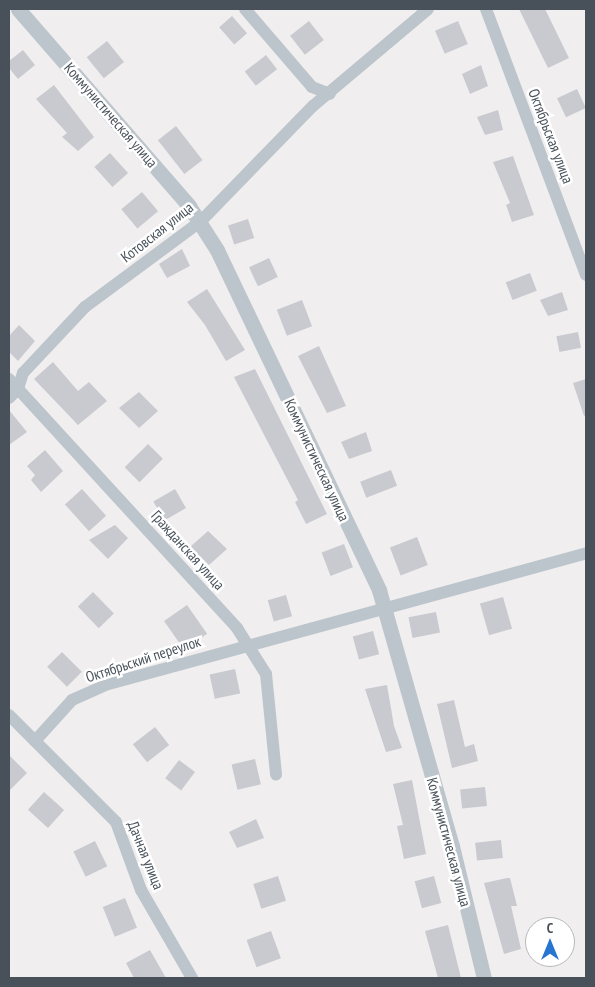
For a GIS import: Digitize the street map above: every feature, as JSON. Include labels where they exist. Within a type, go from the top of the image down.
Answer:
[{"type":"street","name":"Коммунистическая улица","points":[[18,9],[200,222],[217,250],[379,590],[452,846],[484,978]]},
{"type":"street","points":[[245,9],[312,87],[330,94]]},
{"type":"street","name":"Котовская улица","points":[[9,398],[18,389],[23,373],[85,307],[200,222],[312,106],[330,94],[428,9]]},
{"type":"street","name":"Октябрьская улица","points":[[486,9],[586,275]]},
{"type":"street","name":"Гражданская улица","points":[[9,379],[237,628],[266,674],[276,775]]},
{"type":"street","points":[[385,610],[586,554]]},
{"type":"street","name":"Октябрьский переулок","points":[[35,741],[72,700],[106,685],[206,655],[249,648],[385,610]]},
{"type":"street","name":"Дачная улица","points":[[9,715],[116,822],[141,890],[192,978]]},
{"type":"building","points":[[519,9],[545,9],[569,58],[548,68]]},
{"type":"building","points":[[232,16],[247,33],[234,45],[219,27]]},
{"type":"building","points":[[309,21],[324,40],[305,55],[290,36]]},
{"type":"building","points":[[458,21],[468,44],[445,54],[435,31]]},
{"type":"building","points":[[107,41],[124,62],[104,78],[87,57]]},
{"type":"building","points":[[23,50],[35,65],[18,79],[9,68],[9,61]]},
{"type":"building","points":[[266,55],[277,69],[256,86],[245,72]]},
{"type":"building","points":[[481,65],[488,86],[470,94],[462,74]]},
{"type":"building","points":[[54,85],[94,137],[78,151],[62,137],[67,133],[36,99]]},
{"type":"building","points":[[577,89],[586,108],[566,117],[557,98]]},
{"type":"building","points":[[498,110],[503,130],[485,135],[477,117]]},
{"type":"building","points":[[176,126],[202,160],[184,174],[158,140]]},
{"type":"building","points":[[110,153],[128,173],[112,187],[94,167]]},
{"type":"building","points":[[513,156],[534,215],[512,222],[506,205],[510,203],[493,162]]},
{"type":"building","points":[[142,192],[158,211],[137,229],[121,209]]},
{"type":"building","points":[[248,219],[254,238],[234,245],[228,225]]},
{"type":"building","points":[[182,249],[190,266],[167,278],[159,264]]},
{"type":"building","points":[[269,258],[278,277],[258,286],[249,267]]},
{"type":"building","points":[[530,273],[537,291],[513,300],[506,282]]},
{"type":"building","points":[[207,289],[245,350],[226,361],[205,325],[187,302]]},
{"type":"building","points":[[562,292],[568,310],[548,316],[540,300]]},
{"type":"building","points":[[302,300],[312,326],[287,336],[277,310]]},
{"type":"building","points":[[19,325],[35,341],[18,361],[9,352],[9,336]]},
{"type":"building","points":[[578,332],[581,348],[559,352],[556,336]]},
{"type":"building","points":[[319,346],[346,406],[327,413],[298,356]]},
{"type":"building","points":[[53,362],[78,391],[89,382],[107,401],[78,425],[34,379]]},
{"type":"building","points":[[255,369],[327,514],[306,524],[295,502],[298,500],[234,377]]},
{"type":"building","points":[[586,379],[586,415],[584,416],[573,383]]},
{"type":"building","points":[[139,392],[158,411],[139,428],[119,408]]},
{"type":"building","points":[[9,410],[27,432],[9,445]]},
{"type":"building","points":[[366,432],[372,451],[349,459],[341,442]]},
{"type":"building","points":[[148,444],[163,459],[140,482],[125,467]]},
{"type":"building","points":[[45,450],[63,471],[41,492],[31,480],[35,475],[27,466]]},
{"type":"building","points":[[391,470],[397,486],[366,498],[360,482]]},
{"type":"building","points":[[82,489],[106,516],[89,531],[65,504]]},
{"type":"building","points":[[175,489],[186,508],[164,521],[153,502]]},
{"type":"building","points":[[115,525],[128,538],[108,559],[89,540]]},
{"type":"building","points":[[208,531],[227,549],[209,565],[190,547]]},
{"type":"building","points":[[417,537],[428,565],[401,575],[390,547]]},
{"type":"building","points":[[344,544],[353,567],[331,576],[322,553]]},
{"type":"building","points":[[93,592],[114,614],[99,628],[78,607]]},
{"type":"building","points":[[286,595],[292,616],[274,621],[268,600]]},
{"type":"building","points":[[503,597],[512,629],[489,635],[480,604]]},
{"type":"building","points":[[187,605],[207,634],[184,650],[164,621]]},
{"type":"building","points":[[436,612],[440,633],[413,638],[409,617]]},
{"type":"building","points":[[373,631],[379,654],[359,660],[353,636]]},
{"type":"building","points":[[62,652],[82,672],[67,687],[47,667]]},
{"type":"building","points":[[235,669],[240,693],[215,699],[210,674]]},
{"type":"building","points":[[387,685],[394,726],[402,748],[386,752],[365,689]]},
{"type":"building","points":[[454,700],[465,747],[474,744],[478,761],[452,768],[437,704]]},
{"type":"building","points":[[155,727],[169,745],[147,762],[133,744]]},
{"type":"building","points":[[9,755],[27,773],[9,791]]},
{"type":"building","points":[[255,759],[261,784],[237,790],[232,764]]},
{"type":"building","points":[[179,760],[195,772],[181,790],[165,778]]},
{"type":"building","points":[[412,780],[426,854],[404,859],[397,826],[403,825],[393,784]]},
{"type":"building","points":[[485,787],[487,806],[462,809],[460,790]]},
{"type":"building","points":[[44,792],[64,810],[48,828],[28,810]]},
{"type":"building","points":[[256,819],[264,838],[237,848],[229,832]]},
{"type":"building","points":[[501,840],[503,858],[477,861],[475,843]]},
{"type":"building","points":[[95,841],[107,866],[86,877],[73,852]]},
{"type":"building","points":[[278,876],[286,901],[261,909],[253,884]]},
{"type":"building","points":[[434,876],[441,903],[422,908],[415,881]]},
{"type":"building","points":[[510,878],[517,906],[511,906],[521,949],[504,954],[484,883]]},
{"type":"building","points":[[125,898],[137,928],[115,937],[103,907]]},
{"type":"building","points":[[448,925],[461,978],[438,978],[425,931]]},
{"type":"building","points":[[271,931],[281,958],[256,967],[247,940]]},
{"type":"building","points":[[150,950],[166,978],[134,978],[126,963]]}]
